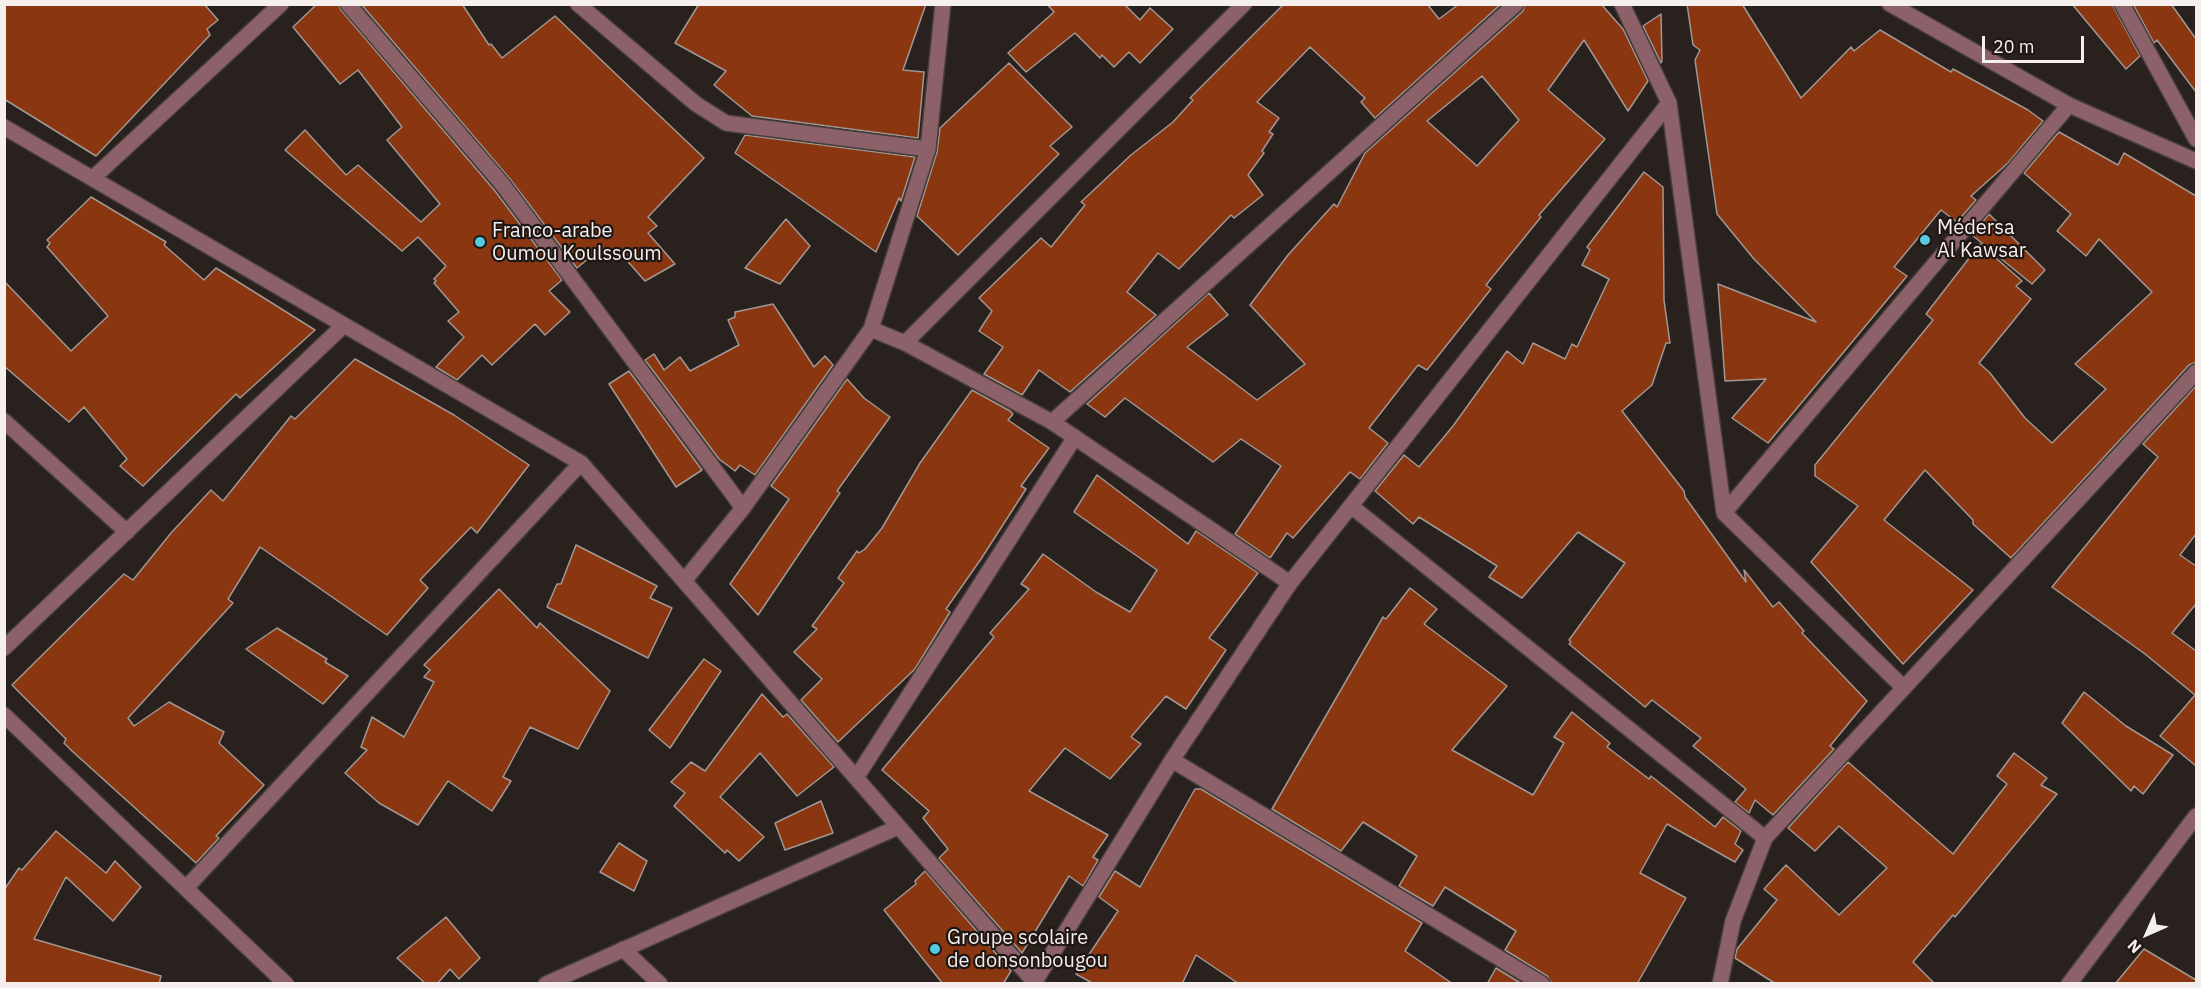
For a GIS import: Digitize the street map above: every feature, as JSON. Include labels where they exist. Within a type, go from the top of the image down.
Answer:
[{"type":"street","points":[[93,178],[281,4]]},
{"type":"street","points":[[348,4],[503,185],[743,508]]},
{"type":"street","points":[[578,4],[696,104],[726,123],[928,148]]},
{"type":"street","points":[[684,581],[743,508],[872,328],[928,148],[943,4]]},
{"type":"street","points":[[906,343],[1244,4]]},
{"type":"street","points":[[1052,422],[1516,4]]},
{"type":"street","points":[[1622,4],[1669,103],[1724,513],[1904,688]]},
{"type":"street","points":[[1890,4],[2069,105],[2196,161]]},
{"type":"street","points":[[2122,4],[2196,139]]},
{"type":"street","points":[[4,127],[581,463],[1035,983],[1172,760],[1290,584],[1669,103]]},
{"type":"street","points":[[1724,513],[2069,105]]},
{"type":"street","points":[[4,648],[344,325]]},
{"type":"street","points":[[872,328],[906,343],[1052,422],[1290,584]]},
{"type":"street","points":[[1720,984],[1733,921],[1765,838],[2196,372]]},
{"type":"street","points":[[4,420],[127,532]]},
{"type":"street","points":[[856,778],[1076,437]]},
{"type":"street","points":[[186,888],[581,463]]},
{"type":"street","points":[[1351,506],[1765,838]]},
{"type":"street","points":[[4,715],[286,984]]},
{"type":"street","points":[[1172,760],[1542,984]]},
{"type":"street","points":[[2069,984],[2196,816]]},
{"type":"street","points":[[546,984],[898,827]]},
{"type":"street","points":[[623,949],[660,984]]},
{"type":"building","points":[[4,4],[204,4],[218,20],[207,29],[210,35],[96,156],[4,99]]},
{"type":"building","points":[[317,4],[338,4],[495,191],[562,280],[549,291],[570,312],[545,335],[535,324],[492,365],[482,355],[457,380],[436,367],[464,337],[448,321],[459,312],[434,283],[436,281],[434,279],[446,266],[418,237],[402,251],[285,150],[305,130],[346,175],[358,165],[421,222],[440,204],[387,140],[402,127],[358,70],[340,84],[293,27]]},
{"type":"building","points":[[361,4],[462,4],[489,45],[491,44],[502,58],[555,16],[704,158],[648,217],[657,226],[648,233],[675,264],[645,281],[622,255],[614,261],[601,248],[577,268],[510,179]]},
{"type":"building","points":[[699,4],[926,4],[903,70],[924,72],[918,138],[752,116],[714,85],[726,71],[675,43]]},
{"type":"building","points":[[1047,4],[1124,4],[1140,20],[1150,8],[1173,29],[1140,63],[1129,52],[1114,67],[1102,55],[1100,58],[1075,33],[1026,72],[1008,53],[1054,12]]},
{"type":"building","points":[[1284,4],[1427,4],[1439,19],[1459,4],[1501,4],[1375,118],[1361,102],[1365,98],[1310,47],[1257,102],[1279,118],[1269,132],[1273,134],[1262,151],[1264,153],[1248,175],[1263,195],[1234,218],[1231,215],[1179,269],[1158,253],[1127,292],[1156,315],[1070,392],[1039,370],[1022,395],[984,374],[1003,347],[979,331],[992,311],[979,298],[1041,238],[1051,247],[1085,205],[1081,202],[1131,155],[1173,122],[1193,100],[1190,98]]},
{"type":"building","points":[[1525,4],[1601,4],[1623,29],[1648,81],[1628,111],[1584,40],[1548,90],[1605,139],[1539,215],[1541,217],[1486,285],[1491,289],[1427,370],[1418,365],[1369,428],[1388,443],[1360,479],[1350,472],[1293,538],[1287,533],[1270,558],[1235,534],[1281,466],[1241,439],[1213,462],[1125,398],[1105,417],[1087,404],[1209,293],[1228,315],[1187,347],[1257,400],[1305,364],[1250,305],[1288,255],[1334,204],[1337,207],[1365,153],[1523,11]],"holes":[[[1482,76],[1519,120],[1477,166],[1427,121]]]},
{"type":"building","points":[[1687,4],[1742,4],[1801,98],[1851,47],[1854,51],[1880,30],[1951,72],[1953,69],[2028,110],[2043,121],[2008,163],[1971,196],[1976,200],[1957,222],[1941,210],[1894,267],[1907,276],[1768,443],[1732,418],[1766,379],[1725,381],[1718,284],[1816,322],[1754,259],[1717,214],[1695,60],[1700,50],[1693,45]]},
{"type":"building","points":[[2072,4],[2112,4],[2140,56],[2126,69]]},
{"type":"building","points":[[2133,4],[2171,4],[2196,39],[2196,92],[2157,40],[2154,43]]},
{"type":"building","points":[[1661,14],[1662,61],[1661,63],[1643,26]]},
{"type":"building","points":[[1009,63],[1072,127],[1050,146],[1059,154],[958,255],[917,216],[937,152],[940,128]]},
{"type":"building","points":[[2059,132],[2118,165],[2124,153],[2196,196],[2196,362],[2189,365],[2011,558],[1973,524],[1973,520],[1925,470],[1884,520],[1973,590],[1903,664],[1811,562],[1858,506],[1815,476],[1815,465],[1933,320],[1926,314],[1980,244],[2022,281],[2016,286],[2031,299],[1979,363],[1990,373],[2025,418],[2052,443],[2106,389],[2075,364],[2152,292],[2099,239],[2086,256],[2057,231],[2071,214],[2024,173]]},
{"type":"building","points":[[745,135],[915,157],[901,201],[899,198],[876,252],[735,153]]},
{"type":"building","points":[[1644,172],[1663,187],[1664,300],[1670,343],[1666,343],[1652,385],[1622,411],[1684,491],[1685,497],[1746,582],[1744,570],[1773,607],[1779,602],[1804,631],[1802,633],[1867,701],[1830,746],[1834,749],[1773,815],[1755,800],[1749,813],[1735,802],[1746,789],[1693,746],[1701,738],[1652,700],[1645,707],[1569,644],[1571,642],[1569,640],[1625,563],[1578,532],[1522,598],[1489,577],[1497,566],[1419,517],[1413,524],[1375,491],[1404,455],[1419,467],[1453,426],[1507,351],[1523,364],[1533,343],[1565,359],[1572,344],[1577,347],[1609,279],[1582,265],[1590,250],[1587,247]]},
{"type":"building","points":[[91,197],[166,242],[164,245],[204,280],[216,268],[315,330],[240,398],[236,394],[143,486],[120,466],[127,459],[84,407],[69,422],[4,366],[4,281],[71,351],[108,316],[47,247],[50,243],[47,240]]},
{"type":"building","points":[[1989,214],[2045,270],[2032,284],[1972,235]]},
{"type":"building","points":[[786,219],[810,246],[780,284],[745,268]]},
{"type":"building","points":[[773,304],[814,367],[825,356],[833,365],[755,475],[740,465],[735,471],[719,459],[645,360],[654,354],[664,370],[680,357],[690,371],[739,345],[728,320],[735,317],[735,312]]},
{"type":"building","points":[[355,359],[454,415],[529,465],[477,533],[471,527],[420,580],[428,588],[387,635],[260,547],[228,599],[233,603],[128,718],[134,726],[169,702],[224,732],[219,743],[264,785],[216,836],[219,838],[196,863],[72,751],[64,743],[66,739],[12,685],[124,574],[133,580],[171,533],[211,490],[223,501],[291,416],[295,419]]},
{"type":"building","points":[[629,371],[702,470],[676,487],[609,384]]},
{"type":"building","points":[[847,379],[864,398],[890,417],[837,491],[840,493],[758,615],[730,584],[789,499],[771,486]]},
{"type":"building","points":[[2196,386],[2196,534],[2180,555],[2196,566],[2196,604],[2172,633],[2196,651],[2196,766],[2160,736],[2195,695],[2145,654],[2052,587],[2158,457],[2143,444]]},
{"type":"building","points":[[972,390],[1010,411],[1013,414],[1008,420],[1049,448],[1021,486],[1026,489],[946,609],[950,612],[915,669],[838,742],[801,700],[822,679],[794,652],[817,629],[812,626],[844,583],[838,578],[857,551],[859,553],[865,549],[882,528],[920,463]]},
{"type":"building","points":[[1097,475],[1188,544],[1196,531],[1258,573],[1209,638],[1226,650],[1186,709],[1166,696],[1131,737],[1141,744],[1110,779],[1065,748],[1029,791],[1108,835],[1093,857],[1098,860],[1083,886],[1069,876],[1022,953],[939,858],[948,849],[923,818],[929,811],[882,770],[994,637],[990,633],[1029,589],[1021,584],[1043,554],[1096,592],[1130,612],[1157,570],[1074,512]]},
{"type":"building","points":[[576,545],[657,586],[650,598],[672,608],[648,658],[547,607],[557,584],[561,584]]},
{"type":"building","points":[[1410,588],[1437,609],[1424,624],[1507,686],[1452,750],[1533,795],[1564,743],[1554,737],[1572,712],[1610,743],[1607,747],[1649,779],[1651,776],[1715,827],[1723,817],[1741,831],[1735,844],[1743,850],[1735,862],[1667,824],[1640,873],[1686,898],[1637,984],[1552,984],[1547,976],[1505,950],[1516,931],[1445,887],[1433,906],[1399,886],[1417,856],[1363,822],[1341,851],[1272,809],[1383,617],[1386,619]]},
{"type":"building","points":[[499,589],[537,628],[540,623],[610,691],[578,749],[530,727],[503,777],[511,781],[492,811],[448,781],[418,825],[379,803],[345,773],[367,750],[361,747],[372,717],[404,737],[434,682],[424,677],[430,670],[424,665]]},
{"type":"building","points":[[277,628],[327,659],[325,662],[348,676],[323,704],[246,649]]},
{"type":"building","points":[[704,659],[721,671],[670,748],[649,730]]},
{"type":"building","points":[[2084,692],[2126,726],[2173,755],[2143,794],[2134,786],[2131,791],[2062,723]]},
{"type":"building","points":[[762,694],[783,717],[787,714],[834,767],[797,796],[760,753],[720,797],[764,837],[739,861],[727,850],[725,853],[674,806],[685,793],[671,782],[691,762],[705,771]]},
{"type":"building","points":[[2014,753],[2047,778],[2041,785],[2057,794],[1955,917],[1953,915],[1913,962],[1935,984],[1776,984],[1735,958],[1737,949],[1777,900],[1764,889],[1786,865],[1839,915],[1887,868],[1839,826],[1815,851],[1788,828],[1848,762],[1953,854],[2007,784],[1997,776]]},
{"type":"building","points":[[1195,789],[1201,789],[1422,923],[1405,951],[1453,984],[1239,984],[1196,955],[1182,984],[1094,984],[1076,974],[1118,911],[1099,897],[1115,871],[1140,887]]},
{"type":"building","points":[[821,801],[833,833],[785,850],[775,823]]},
{"type":"building","points":[[56,831],[106,873],[115,861],[141,887],[113,921],[66,877],[34,939],[161,976],[159,984],[4,984],[4,890],[19,868],[22,870]]},
{"type":"building","points":[[619,843],[647,861],[634,891],[600,872]]},
{"type":"building","points":[[925,871],[1011,971],[1003,984],[943,984],[884,910],[916,884],[915,881]]},
{"type":"building","points":[[446,917],[480,958],[459,979],[450,969],[437,984],[426,984],[397,958]]},
{"type":"building","points":[[2144,949],[2196,980],[2196,984],[2115,984]]},
{"type":"building","points":[[1496,968],[1522,984],[1487,984]]},
{"type":"place","name":"Médersa Al Kawsar","points":[[1925,240]]},
{"type":"place","name":"Franco-arabe Oumou Koulssoum","points":[[480,242]]},
{"type":"place","name":"Groupe scolaire de donsonbougou","points":[[935,949]]}]
